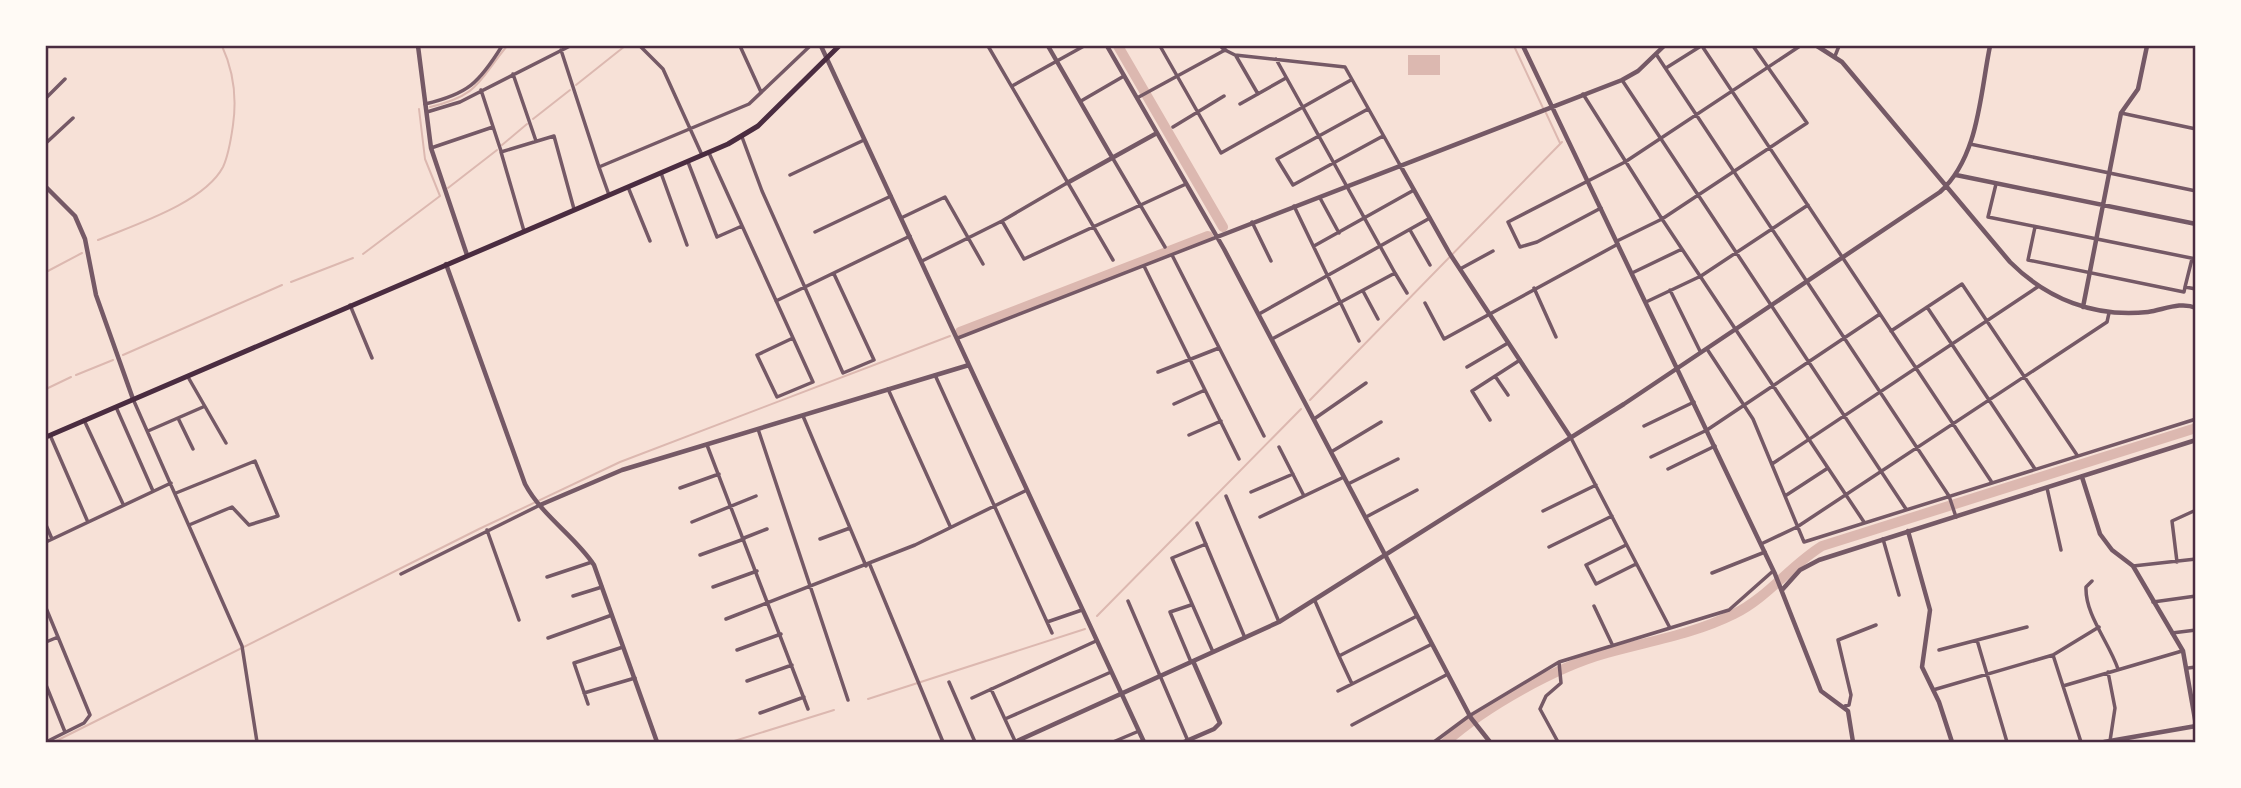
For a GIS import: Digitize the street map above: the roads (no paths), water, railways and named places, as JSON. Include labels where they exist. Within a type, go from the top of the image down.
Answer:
[{"type":"main road","points":[[48,436],[742,137],[773,113],[839,46]]},
{"type":"street","points":[[418,46],[431,148],[467,255]]},
{"type":"street","points":[[425,104],[448,99],[476,83],[502,46]]},
{"type":"street","points":[[426,112],[460,102],[570,46]]},
{"type":"street","points":[[640,46],[663,69],[690,129],[706,154],[741,226],[776,301],[793,338],[813,382],[777,397],[757,355],[793,338]]},
{"type":"street","points":[[740,46],[761,92]]},
{"type":"street","points":[[599,167],[749,104],[810,46]]},
{"type":"street","points":[[821,46],[1144,743]]},
{"type":"street","points":[[988,46],[1113,260]]},
{"type":"street","points":[[1048,46],[1165,247]]},
{"type":"street","points":[[1012,86],[1084,46]]},
{"type":"street","points":[[1107,46],[1259,314],[1470,717],[1490,743]]},
{"type":"street","points":[[1160,46],[1221,153],[1352,80]]},
{"type":"street","points":[[1523,46],[1547,109],[1601,208],[1775,572],[1821,691],[1829,700],[1845,706],[1850,705],[1851,695],[1838,640],[1876,625]]},
{"type":"street","points":[[958,338],[1622,80],[1638,71],[1664,46]]},
{"type":"street","points":[[1666,68],[1701,46],[1992,482]]},
{"type":"street","points":[[1425,303],[1444,339],[1662,219],[1807,123],[1753,46]]},
{"type":"street","points":[[1601,208],[1537,242],[1520,247],[1508,222],[1625,162],[1800,46]]},
{"type":"street","points":[[1817,46],[1835,56],[2010,262],[2039,286],[2083,307],[2109,313],[2145,312],[2183,305],[2196,308]]},
{"type":"street","points":[[1835,56],[1839,46]]},
{"type":"street","points":[[991,689],[1015,743],[1279,622],[1571,438],[1947,186],[1956,175],[1970,144],[1990,46]]},
{"type":"street","points":[[2083,307],[2121,113],[2138,89],[2147,46]]},
{"type":"street","points":[[1137,98],[1223,48],[1235,55],[1345,67],[1460,270],[1571,438],[1670,629]]},
{"type":"street","points":[[561,50],[609,195]]},
{"type":"street","points":[[1656,54],[1917,447],[1950,498],[1956,517]]},
{"type":"street","points":[[1235,55],[1258,94]]},
{"type":"street","points":[[1276,59],[1407,293]]},
{"type":"street","points":[[513,74],[536,141]]},
{"type":"street","points":[[1080,102],[1124,76]]},
{"type":"street","points":[[1240,104],[1286,78]]},
{"type":"street","points":[[46,98],[65,79]]},
{"type":"street","points":[[1622,80],[1906,509]]},
{"type":"street","points":[[481,90],[524,231]]},
{"type":"street","points":[[1583,94],[1662,219],[1864,522]]},
{"type":"street","points":[[1173,127],[1224,96]]},
{"type":"street","points":[[1368,109],[1276,159],[1293,185],[1382,136]]},
{"type":"street","points":[[2121,113],[2196,129]]},
{"type":"street","points":[[46,143],[73,118]]},
{"type":"street","points":[[431,148],[493,127]]},
{"type":"street","points":[[922,261],[1002,221],[1157,133]]},
{"type":"street","points":[[501,152],[554,136],[575,209]]},
{"type":"street","points":[[742,137],[762,191],[842,373],[874,360],[834,274]]},
{"type":"street","points":[[790,176],[864,140]]},
{"type":"street","points":[[1970,144],[2196,191]]},
{"type":"street","points":[[688,162],[718,237],[741,226]]},
{"type":"street","points":[[661,173],[687,245]]},
{"type":"street","points":[[1956,175],[2196,224]]},
{"type":"street","points":[[1002,221],[1024,259],[1186,184]]},
{"type":"street","points":[[1996,184],[1988,217],[2194,259],[2184,292],[2028,260],[2035,227]]},
{"type":"street","points":[[46,187],[71,211],[83,234],[96,295],[133,399],[242,649],[257,743]]},
{"type":"street","points":[[628,187],[650,241]]},
{"type":"street","points":[[1314,246],[1414,190]]},
{"type":"street","points":[[815,232],[891,196]]},
{"type":"street","points":[[901,218],[945,197],[983,264]]},
{"type":"street","points":[[1319,197],[1339,233]]},
{"type":"street","points":[[1646,302],[1701,276],[1808,205]]},
{"type":"street","points":[[1294,206],[1359,341]]},
{"type":"street","points":[[1259,314],[1430,218]]},
{"type":"street","points":[[1252,222],[1271,261]]},
{"type":"street","points":[[1410,230],[1430,265]]},
{"type":"street","points":[[776,301],[910,236]]},
{"type":"street","points":[[1632,273],[1682,249]]},
{"type":"street","points":[[1460,270],[1493,251]]},
{"type":"street","points":[[1172,255],[1264,436]]},
{"type":"street","points":[[446,264],[516,462],[534,498],[592,562],[657,743]]},
{"type":"street","points":[[1144,266],[1239,459]]},
{"type":"street","points":[[1272,339],[1395,273]]},
{"type":"street","points":[[1891,331],[1962,284],[2077,455]]},
{"type":"street","points":[[1772,464],[2039,286]]},
{"type":"street","points":[[2185,287],[2196,289]]},
{"type":"street","points":[[1534,288],[1556,337]]},
{"type":"street","points":[[1670,290],[1700,351]]},
{"type":"street","points":[[1363,291],[1378,319]]},
{"type":"street","points":[[350,305],[372,358]]},
{"type":"street","points":[[1927,307],[2035,469]]},
{"type":"street","points":[[1761,544],[1797,527],[1954,424],[2108,321],[2109,313]]},
{"type":"street","points":[[1651,457],[1707,430],[1880,314]]},
{"type":"street","points":[[1467,367],[1508,343]]},
{"type":"street","points":[[1706,347],[1744,404],[1804,542],[2196,419]]},
{"type":"street","points":[[1158,372],[1219,348]]},
{"type":"street","points":[[1490,420],[1472,391],[1520,360]]},
{"type":"street","points":[[401,574],[592,481],[970,365]]},
{"type":"street","points":[[188,375],[203,407]]},
{"type":"street","points":[[934,375],[1052,633]]},
{"type":"street","points":[[1495,376],[1508,395]]},
{"type":"street","points":[[1314,419],[1366,383]]},
{"type":"street","points":[[888,389],[950,526]]},
{"type":"street","points":[[1174,404],[1205,390]]},
{"type":"street","points":[[1644,426],[1694,402]]},
{"type":"street","points":[[116,407],[153,491]]},
{"type":"street","points":[[148,431],[203,407],[209,408],[226,443]]},
{"type":"street","points":[[803,416],[943,743]]},
{"type":"street","points":[[178,418],[193,449]]},
{"type":"street","points":[[84,420],[122,504]]},
{"type":"street","points":[[1189,435],[1221,421]]},
{"type":"street","points":[[1331,452],[1381,422]]},
{"type":"street","points":[[758,429],[848,699]]},
{"type":"street","points":[[48,436],[88,520]]},
{"type":"street","points":[[1781,588],[1800,570],[1815,561],[2196,440]]},
{"type":"street","points":[[706,445],[732,506],[808,709]]},
{"type":"street","points":[[1668,469],[1715,446]]},
{"type":"street","points":[[1279,447],[1304,496]]},
{"type":"street","points":[[1348,484],[1398,459]]},
{"type":"street","points":[[176,493],[256,461],[278,516],[249,525],[232,507],[189,525]]},
{"type":"street","points":[[1785,496],[1828,468]]},
{"type":"street","points":[[680,488],[719,474]]},
{"type":"street","points":[[1251,492],[1293,474]]},
{"type":"street","points":[[1260,517],[1344,477]]},
{"type":"street","points":[[2082,477],[2100,534],[2112,550],[2133,566],[2183,651],[2193,688],[2196,725],[2104,743]]},
{"type":"street","points":[[46,542],[171,482]]},
{"type":"street","points":[[1544,511],[1596,485]]},
{"type":"street","points":[[2047,488],[2062,550]]},
{"type":"street","points":[[726,619],[868,566],[1027,490]]},
{"type":"street","points":[[1366,518],[1417,490]]},
{"type":"street","points":[[692,522],[755,496]]},
{"type":"street","points":[[1226,496],[1279,622]]},
{"type":"street","points":[[2177,562],[2172,521],[2196,510]]},
{"type":"street","points":[[1549,547],[1612,516]]},
{"type":"street","points":[[1197,523],[1245,638]]},
{"type":"street","points":[[46,525],[52,539]]},
{"type":"street","points":[[820,539],[850,528]]},
{"type":"street","points":[[700,555],[767,529]]},
{"type":"street","points":[[487,530],[519,620]]},
{"type":"street","points":[[1908,531],[1930,610],[1922,667],[1952,743]]},
{"type":"street","points":[[1883,539],[1899,595]]},
{"type":"street","points":[[1206,544],[1172,558],[1213,652]]},
{"type":"street","points":[[1626,545],[1587,565],[1591,575],[1596,584],[1636,564]]},
{"type":"street","points":[[1712,573],[1765,552]]},
{"type":"street","points":[[2133,566],[2196,559]]},
{"type":"street","points":[[547,577],[592,562]]},
{"type":"street","points":[[713,587],[757,571]]},
{"type":"street","points":[[1434,743],[1470,717],[1559,664],[1612,644],[1728,610],[1775,572]]},
{"type":"street","points":[[2092,581],[2085,587],[2085,595],[2118,669]]},
{"type":"street","points":[[573,596],[602,587]]},
{"type":"street","points":[[2153,602],[2196,596]]},
{"type":"street","points":[[1128,601],[1186,742],[1214,729],[1220,723],[1170,612],[1191,604]]},
{"type":"street","points":[[1315,601],[1352,684]]},
{"type":"street","points":[[1594,606],[1612,644]]},
{"type":"street","points":[[46,608],[89,710],[88,719],[46,742]]},
{"type":"street","points":[[1047,622],[1082,610]]},
{"type":"street","points":[[548,638],[611,615]]},
{"type":"street","points":[[1339,656],[1417,616]]},
{"type":"street","points":[[1939,650],[2027,626]]},
{"type":"street","points":[[1933,690],[2053,654],[2099,626]]},
{"type":"street","points":[[2172,633],[2196,630]]},
{"type":"street","points":[[737,650],[781,634]]},
{"type":"street","points":[[46,642],[58,637]]},
{"type":"street","points":[[1977,640],[2007,743]]},
{"type":"street","points":[[972,698],[1097,641]]},
{"type":"street","points":[[1338,691],[1432,644]]},
{"type":"street","points":[[588,704],[574,663],[623,647]]},
{"type":"street","points":[[2063,685],[2183,651]]},
{"type":"street","points":[[2053,654],[2081,743]]},
{"type":"street","points":[[1558,743],[1540,709],[1542,702],[1561,683],[1559,664]]},
{"type":"street","points":[[747,681],[792,665]]},
{"type":"street","points":[[2188,668],[2196,667]]},
{"type":"street","points":[[1005,719],[1111,672]]},
{"type":"street","points":[[2108,672],[2115,708],[2110,741]]},
{"type":"street","points":[[1352,725],[1448,674]]},
{"type":"street","points":[[584,694],[635,678]]},
{"type":"street","points":[[949,682],[975,743]]},
{"type":"street","points":[[46,685],[65,732]]},
{"type":"street","points":[[760,713],[804,697]]},
{"type":"street","points":[[1845,706],[1853,743]]},
{"type":"street","points":[[1113,743],[1139,732]]},
{"type":"waterway","points":[[98,240],[185,202],[214,180],[223,167],[231,141],[235,104],[232,75],[222,46]]},
{"type":"waterway","points":[[430,107],[469,92],[507,46]]},
{"type":"waterway","points":[[576,85],[625,46]]},
{"type":"waterway","points":[[1118,46],[1223,227]]},
{"type":"waterway","points":[[1514,46],[1543,108]]},
{"type":"waterway","points":[[533,119],[570,90]]},
{"type":"waterway","points":[[363,254],[440,196],[425,159],[419,109]]},
{"type":"waterway","points":[[1546,113],[1560,143]]},
{"type":"waterway","points":[[502,145],[527,124]]},
{"type":"waterway","points":[[1310,400],[1562,142]]},
{"type":"waterway","points":[[448,188],[497,150]]},
{"type":"waterway","points":[[960,332],[1208,236]]},
{"type":"waterway","points":[[46,272],[82,253]]},
{"type":"waterway","points":[[291,282],[353,258]]},
{"type":"waterway","points":[[123,355],[282,285]]},
{"type":"waterway","points":[[54,742],[479,529],[620,462],[950,336]]},
{"type":"waterway","points":[[76,375],[113,360]]},
{"type":"waterway","points":[[46,389],[71,377]]},
{"type":"waterway","points":[[1097,616],[1301,409]]},
{"type":"waterway","points":[[1446,742],[1501,702],[1566,668],[1607,653],[1688,632],[1734,614],[1757,599],[1822,546],[2196,428]]},
{"type":"waterway","points":[[868,699],[1085,629]]},
{"type":"waterway","points":[[731,742],[834,710]]}]
